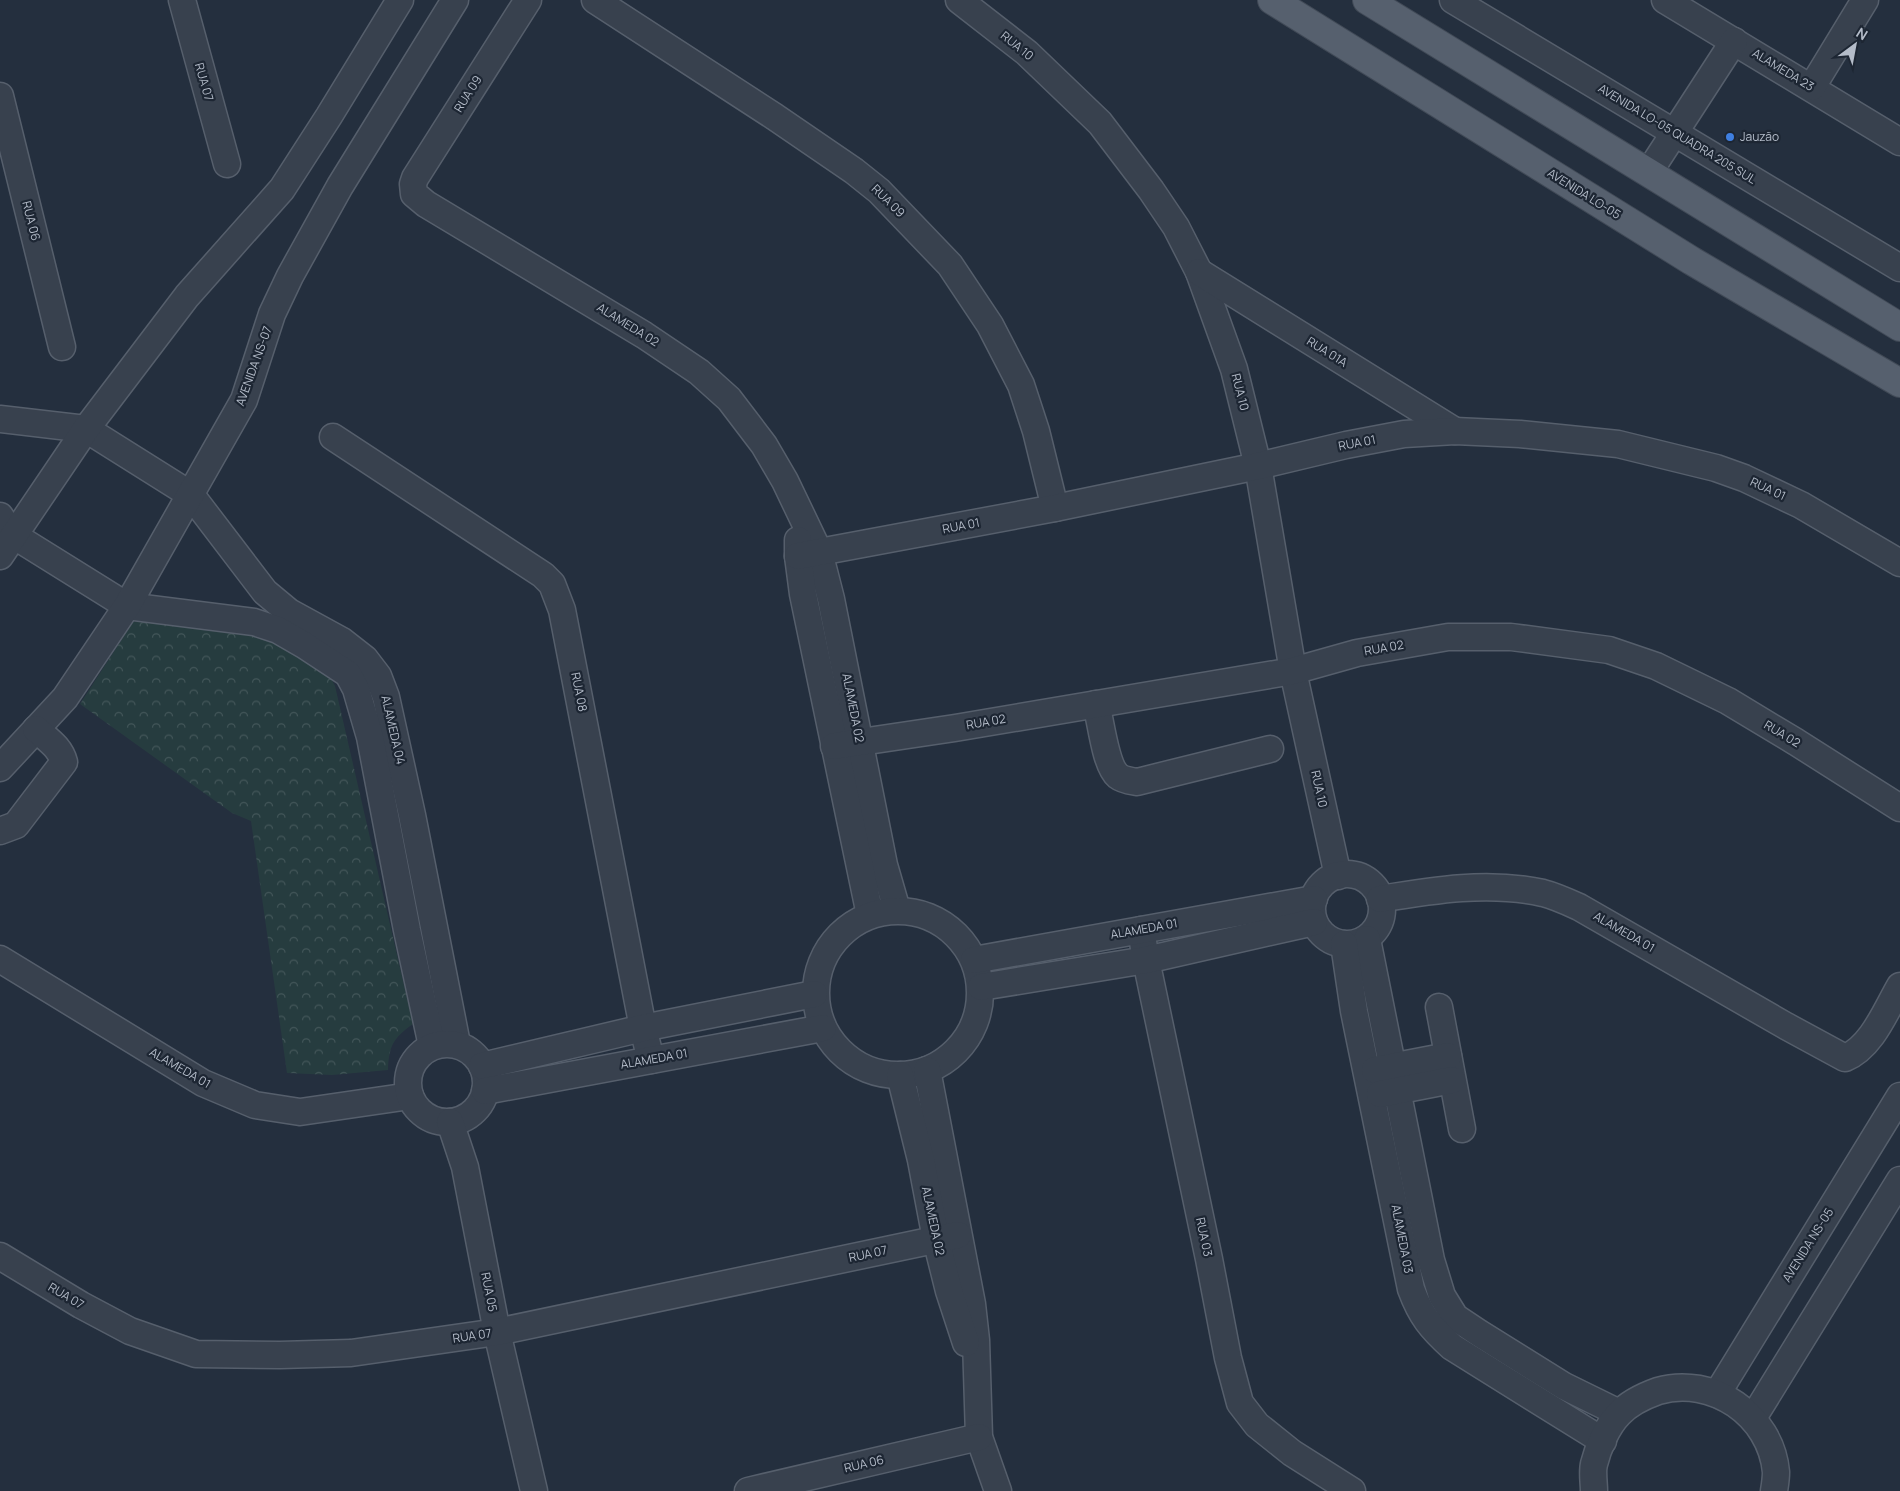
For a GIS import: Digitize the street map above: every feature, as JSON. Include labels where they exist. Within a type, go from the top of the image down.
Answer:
[{"type":"main road","name":"AVENIDA LO-05","points":[[1272,0],[1692,261],[1900,383]]},
{"type":"main road","points":[[1367,0],[1900,327]]},
{"type":"street","name":"RUA 07","points":[[182,0],[227,164]]},
{"type":"street","points":[[127,606],[4,536],[187,296],[282,189],[330,116],[400,0]]},
{"type":"street","name":"AVENIDA NS-07","points":[[0,768],[65,698],[127,606],[244,400],[272,314],[290,276],[340,186],[455,0]]},
{"type":"street","name":"RUA 09","points":[[412,189],[415,178],[528,0]]},
{"type":"street","name":"RUA 09","points":[[595,0],[775,117],[854,171],[879,191],[950,265],[990,324],[1022,385],[1036,431],[1054,508]]},
{"type":"street","name":"RUA 10","points":[[959,0],[1027,53],[1100,123],[1151,190],[1176,227],[1199,272],[1234,369],[1258,466],[1293,670],[1338,876]]},
{"type":"street","name":"AVENIDA LO-05 QUADRA 205 SUL","points":[[1453,0],[1900,268]]},
{"type":"street","name":"ALAMEDA 23","points":[[1665,0],[1812,87],[1900,142]]},
{"type":"street","points":[[1812,87],[1866,0]]},
{"type":"street","points":[[1649,172],[1734,41]]},
{"type":"street","name":"RUA 06","points":[[0,96],[62,347]]},
{"type":"street","name":"ALAMEDA 02","points":[[412,189],[416,196],[426,204],[644,335],[699,372],[729,398],[764,445],[798,509],[808,554],[860,741],[884,865],[897,910]]},
{"type":"street","name":"RUA 01A","points":[[1199,272],[1455,431]]},
{"type":"street","points":[[0,419],[86,429]]},
{"type":"street","name":"ALAMEDA 04","points":[[86,429],[190,495],[265,592],[289,612],[342,641],[365,659],[378,676],[386,697],[398,749],[434,925],[445,1045]]},
{"type":"street","name":"RUA 01","points":[[808,554],[1054,508],[1258,466],[1346,444],[1404,434],[1455,431],[1520,434],[1618,444],[1716,468],[1744,478],[1801,505],[1900,563]]},
{"type":"street","name":"RUA 08","points":[[333,437],[543,575],[552,584],[564,619],[643,1028],[651,1060]]},
{"type":"street","name":"ALAMEDA 02","points":[[808,554],[803,594],[870,915]]},
{"type":"street","name":"ALAMEDA 04","points":[[127,606],[254,622],[278,630],[348,674],[356,690],[370,737],[407,930],[445,1045]]},
{"type":"street","name":"RUA 02","points":[[834,746],[955,728],[1293,670],[1357,653],[1448,637],[1511,637],[1609,650],[1656,666],[1728,701],[1900,808]]},
{"type":"street","points":[[1096,704],[1110,761],[1116,774],[1122,779],[1137,782],[1270,749]]},
{"type":"street","points":[[0,831],[16,825],[64,762],[62,753],[57,747],[36,729]]},
{"type":"street","points":[[1348,875],[1358,877],[1372,886],[1380,899],[1382,909],[1376,929],[1355,941],[1328,939],[1320,932],[1314,910],[1319,888],[1327,880],[1348,875]]},
{"type":"street","name":"ALAMEDA 01","points":[[1380,899],[1440,889],[1505,887],[1544,893],[1579,906],[1786,1026],[1846,1058],[1857,1051],[1865,1042],[1900,986]]},
{"type":"street","points":[[402,901],[427,895]]},
{"type":"street","points":[[897,910],[914,912],[939,921],[960,937],[974,960],[981,987],[978,1014],[968,1038],[950,1058],[927,1070],[900,1075],[877,1072],[855,1063],[837,1048],[824,1028],[814,994],[817,977],[825,953],[841,932],[870,915],[897,910]]},
{"type":"street","points":[[981,987],[1146,960],[1314,910]]},
{"type":"street","name":"ALAMEDA 01","points":[[974,960],[1141,930],[1314,910]]},
{"type":"street","points":[[407,930],[434,925]]},
{"type":"street","name":"RUA 03","points":[[1141,930],[1228,1358],[1240,1403],[1257,1425],[1285,1448],[1352,1491]]},
{"type":"street","name":"ALAMEDA 03","points":[[1355,941],[1354,1011],[1382,1081],[1442,1296],[1455,1316],[1478,1333],[1564,1386],[1619,1413]]},
{"type":"street","name":"ALAMEDA 01","points":[[0,959],[203,1083],[255,1105],[300,1112],[410,1096]]},
{"type":"street","points":[[483,1078],[643,1028],[814,994]]},
{"type":"street","points":[[1439,1007],[1462,1129]]},
{"type":"street","name":"ALAMEDA 01","points":[[483,1078],[651,1060],[824,1028]]},
{"type":"street","points":[[445,1045],[475,1056],[483,1078],[481,1102],[473,1112],[463,1119],[450,1122],[438,1121],[426,1116],[416,1108],[407,1084],[409,1072],[414,1061],[422,1052],[445,1045]]},
{"type":"street","points":[[1382,1081],[1450,1068]]},
{"type":"street","name":"ALAMEDA 02","points":[[927,1070],[947,1237]]},
{"type":"street","name":"ALAMEDA 02","points":[[900,1075],[921,1160],[972,1304],[976,1340],[975,1364],[979,1436],[998,1491]]},
{"type":"street","name":"ALAMEDA 03","points":[[1382,1081],[1412,1289],[1418,1306],[1432,1328],[1452,1347],[1603,1441]]},
{"type":"street","name":"AVENIDA NS-05","points":[[1717,1394],[1900,1096]]},
{"type":"street","name":"RUA 05","points":[[450,1122],[465,1167],[497,1332],[534,1491]]},
{"type":"street","points":[[1753,1418],[1900,1180]]},
{"type":"street","name":"RUA 07","points":[[0,1256],[81,1305],[130,1331],[196,1354],[351,1354],[497,1332],[947,1237]]},
{"type":"street","points":[[1594,1491],[1593,1466],[1607,1430],[1619,1413],[1643,1396],[1672,1387],[1702,1388],[1730,1399],[1753,1418],[1769,1444],[1776,1472],[1774,1491]]},
{"type":"street","name":"RUA 06","points":[[748,1491],[979,1436]]},
{"type":"green space","points":[[133,622],[228,623],[319,655],[335,686],[413,1024],[393,1043],[388,1070],[332,1075],[287,1073],[251,821],[232,813],[80,704]]},
{"type":"place","name":"Jauzão","points":[[1730,137]]}]
